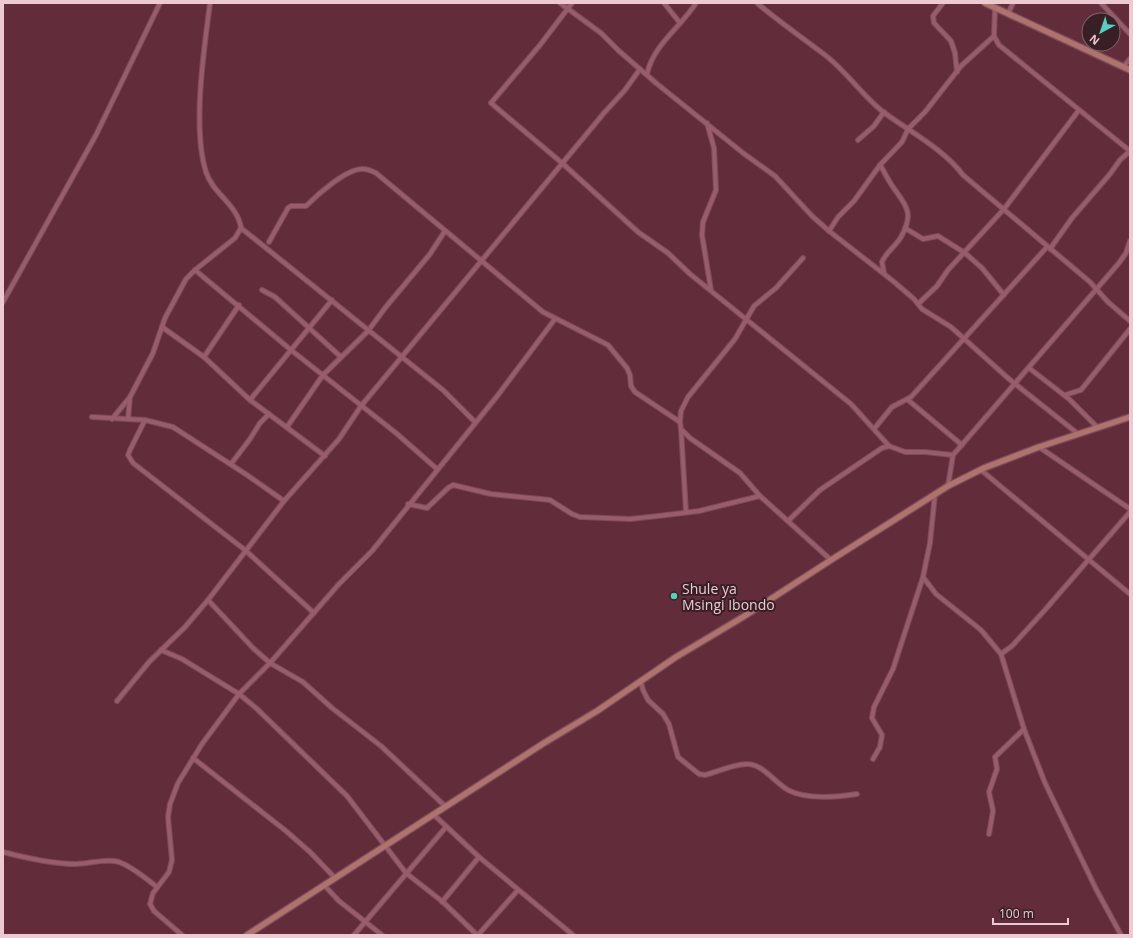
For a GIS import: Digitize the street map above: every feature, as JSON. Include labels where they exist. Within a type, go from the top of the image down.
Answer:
[{"type":"main road","points":[[985,3],[1130,70]]},
{"type":"main road","points":[[247,935],[445,806],[641,682],[676,657],[743,618],[948,486],[981,470],[1039,447],[1077,433],[1130,417]]},
{"type":"street","points":[[3,302],[96,135],[160,3]]},
{"type":"street","points":[[210,3],[200,130],[203,160],[207,175],[216,190],[236,212],[241,228],[332,300],[401,358],[443,390],[475,422]]},
{"type":"street","points":[[560,3],[601,33],[640,69],[743,153],[775,176],[812,216],[829,231],[884,274],[918,304],[951,327],[1015,384],[1077,433]]},
{"type":"street","points":[[572,3],[540,46],[491,103],[562,163],[638,232],[668,253],[690,274],[851,404],[889,446],[905,452],[925,452],[953,455]]},
{"type":"street","points":[[664,3],[680,23]]},
{"type":"street","points":[[647,74],[649,66],[658,50],[696,3]]},
{"type":"street","points":[[758,3],[799,37],[825,55],[861,93],[884,112],[952,162],[963,175],[1004,208],[1049,248],[1075,268],[1130,321]]},
{"type":"street","points":[[943,3],[933,16],[934,23],[950,41],[955,53],[957,72]]},
{"type":"street","points":[[1008,14],[1013,3]]},
{"type":"street","points":[[1101,3],[1130,34]]},
{"type":"street","points":[[874,429],[892,407],[908,400],[1004,294],[1049,248],[1063,229],[1110,174],[1115,165],[1130,151],[999,45],[994,36],[995,8]]},
{"type":"street","points":[[829,231],[838,216],[854,201],[880,165],[902,142],[908,129],[925,112],[957,72],[994,36]]},
{"type":"street","points":[[1123,67],[1130,59]]},
{"type":"street","points":[[116,701],[208,600],[284,501],[339,439],[361,406],[481,263],[562,163],[625,90],[640,69]]},
{"type":"street","points":[[918,304],[937,286],[948,270],[965,253],[1004,208],[1079,110]]},
{"type":"street","points":[[858,140],[874,126],[884,112]]},
{"type":"street","points":[[706,123],[714,148],[716,190],[704,222],[702,234],[711,290]]},
{"type":"street","points":[[880,165],[906,205],[908,214],[901,238],[884,256],[882,266],[884,274]]},
{"type":"street","points":[[269,242],[288,208],[291,206],[306,206],[319,193],[353,171],[363,169],[376,173],[481,263],[543,312],[608,345],[627,368],[630,375],[631,386],[635,392],[680,422]]},
{"type":"street","points":[[112,419],[130,397],[153,353],[162,327],[182,286],[195,270],[235,238],[241,228]]},
{"type":"street","points":[[905,228],[923,239],[934,236],[941,237],[965,253],[982,268],[1004,294]]},
{"type":"street","points":[[371,327],[384,308],[430,254],[445,231]]},
{"type":"street","points":[[948,486],[949,470],[953,455],[1128,252],[1130,241]]},
{"type":"street","points":[[686,512],[680,422],[681,411],[688,397],[706,373],[721,357],[758,301],[776,288],[803,258]]},
{"type":"street","points":[[195,270],[396,433],[437,469]]},
{"type":"street","points":[[262,290],[275,297],[341,357]]},
{"type":"street","points":[[250,400],[332,300]]},
{"type":"street","points":[[204,357],[239,305]]},
{"type":"street","points":[[182,935],[152,908],[151,898],[157,887],[169,872],[172,860],[168,817],[170,804],[178,783],[193,758],[238,694],[270,663],[372,551],[408,504],[498,395],[555,319]]},
{"type":"street","points":[[162,327],[204,357],[250,400],[325,456]]},
{"type":"street","points":[[1065,395],[1082,390],[1130,329]]},
{"type":"street","points":[[287,427],[323,375],[368,331]]},
{"type":"street","points":[[1029,368],[1065,395],[1097,427]]},
{"type":"street","points":[[128,419],[130,397]]},
{"type":"street","points":[[908,400],[962,445]]},
{"type":"street","points":[[231,464],[260,423],[269,414]]},
{"type":"street","points":[[92,417],[145,420],[173,427],[231,464],[284,501]]},
{"type":"street","points":[[145,420],[128,455],[133,463],[246,550],[314,613]]},
{"type":"street","points":[[681,429],[698,445],[715,454],[740,472],[760,496],[831,560]]},
{"type":"street","points":[[788,521],[820,490],[878,450],[889,446]]},
{"type":"street","points":[[1001,654],[1012,646],[1044,612],[1130,509],[1039,447]]},
{"type":"street","points":[[981,470],[1130,594]]},
{"type":"street","points":[[408,504],[422,508],[430,507],[443,491],[453,486],[490,494],[550,500],[572,514],[580,516],[630,518],[699,511],[760,496]]},
{"type":"street","points":[[873,759],[880,747],[882,735],[872,718],[874,707],[893,669],[923,577],[930,543],[935,494]]},
{"type":"street","points":[[923,577],[936,594],[981,630],[1001,654],[1024,729],[1045,783],[1096,889],[1121,935]]},
{"type":"street","points":[[208,600],[253,648],[270,663],[303,682],[332,708],[381,746],[445,806]]},
{"type":"street","points":[[161,650],[182,659],[238,694],[348,796],[406,873],[442,902],[477,935],[518,890]]},
{"type":"street","points":[[641,682],[648,700],[663,714],[669,724],[678,757],[699,774],[705,775],[746,764],[762,769],[779,784],[797,794],[825,796],[857,794]]},
{"type":"street","points":[[989,834],[993,811],[990,792],[997,769],[995,757],[1024,729]]},
{"type":"street","points":[[193,758],[286,831],[310,852],[335,878]]},
{"type":"street","points":[[433,814],[518,890],[573,935]]},
{"type":"street","points":[[354,935],[446,826]]},
{"type":"street","points":[[3,852],[63,863],[77,864],[105,860],[118,862],[136,871],[157,887]]},
{"type":"street","points":[[442,902],[479,856]]},
{"type":"street","points":[[324,885],[339,901],[382,935]]},
{"type":"place","name":"Shule ya Msingi Ibondo","points":[[674,596]]}]
